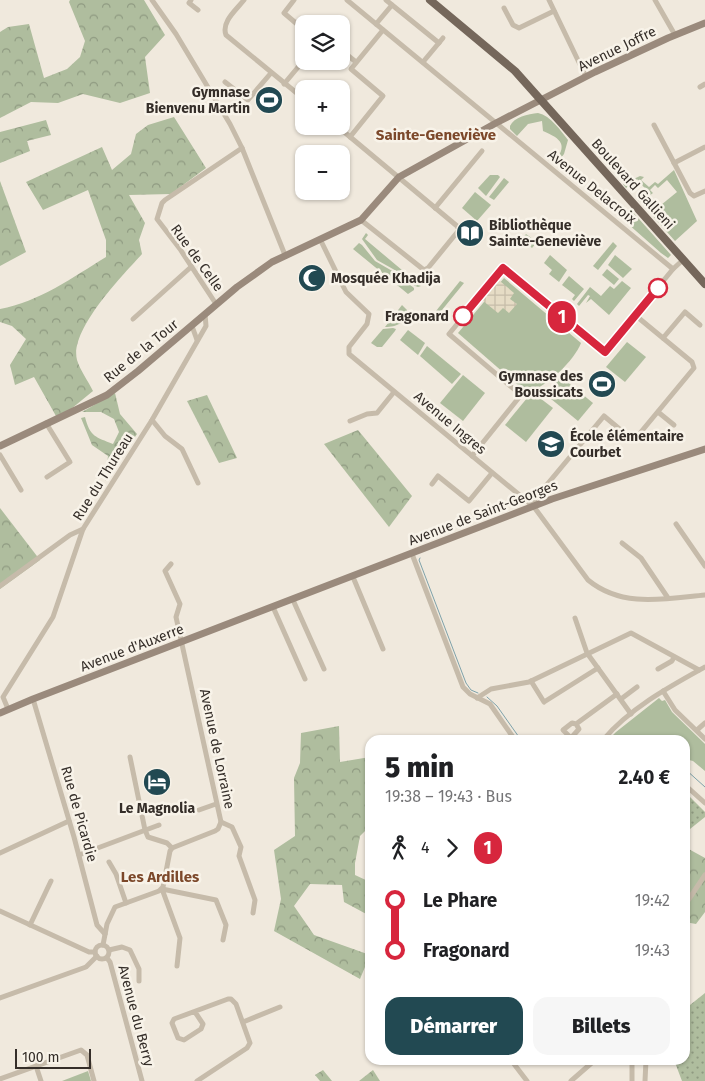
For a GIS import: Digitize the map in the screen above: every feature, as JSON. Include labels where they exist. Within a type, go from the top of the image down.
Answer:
[{"type":"main road","name":"Boulevard Gallieni","points":[[430,0],[515,71],[705,284]]},
{"type":"street","points":[[152,0],[181,42],[230,124],[242,148],[285,255]]},
{"type":"street","points":[[191,0],[188,3],[198,10]]},
{"type":"street","points":[[244,0],[225,23],[224,29],[229,38],[295,93]]},
{"type":"street","points":[[294,0],[284,13],[295,22]]},
{"type":"street","name":"Avenue Delacroix","points":[[347,0],[673,269]]},
{"type":"street","points":[[386,0],[441,41],[423,62]]},
{"type":"street","points":[[549,0],[586,77]]},
{"type":"street","points":[[655,0],[676,35]]},
{"type":"street","points":[[376,24],[392,5]]},
{"type":"street","points":[[504,8],[513,25],[518,28],[554,11]]},
{"type":"street","name":"Avenue Joffre","points":[[361,220],[399,177],[496,123],[633,53],[705,24]]},
{"type":"street","points":[[350,137],[383,96],[351,69],[383,30]]},
{"type":"street","points":[[350,57],[356,62]]},
{"type":"street","points":[[284,84],[296,70]]},
{"type":"street","points":[[225,82],[248,100],[271,73]]},
{"type":"street","points":[[654,125],[692,196],[705,191]]},
{"type":"street","points":[[347,135],[457,226],[458,232],[426,270],[361,220]]},
{"type":"street","points":[[674,163],[705,147]]},
{"type":"street","name":"Rue de Celle","points":[[216,304],[180,249],[156,219],[165,200],[242,148]]},
{"type":"street","points":[[435,208],[482,151]]},
{"type":"street","name":"Rue de la Tour","points":[[0,446],[107,395],[243,282],[285,255],[361,220]]},
{"type":"street","name":"Avenue Ingres","points":[[320,239],[346,292],[369,314],[367,324],[349,347],[348,352],[351,356],[534,507],[588,580],[599,589],[613,595],[635,600],[705,595]]},
{"type":"street","points":[[472,456],[522,395],[449,334],[503,268],[605,352],[673,269],[684,259]]},
{"type":"street","points":[[132,319],[191,267]]},
{"type":"street","points":[[663,338],[685,312],[700,325]]},
{"type":"street","name":"Rue du Thureau","points":[[8,709],[3,697],[53,617],[83,529],[152,420],[206,326],[205,314]]},
{"type":"street","points":[[534,507],[535,499],[604,416],[634,439],[693,370],[695,366],[635,315]]},
{"type":"street","points":[[192,326],[197,340]]},
{"type":"street","points":[[350,421],[367,414],[377,413],[394,392]]},
{"type":"street","points":[[658,412],[674,425]]},
{"type":"street","points":[[152,420],[165,436],[182,449],[198,483]]},
{"type":"street","points":[[46,423],[70,462],[48,477]]},
{"type":"street","name":"Avenue de Saint-Georges","points":[[273,607],[583,489],[705,449]]},
{"type":"street","points":[[0,455],[21,490]]},
{"type":"street","points":[[432,484],[438,476],[469,501],[492,473]]},
{"type":"street","points":[[676,524],[705,566]]},
{"type":"street","points":[[0,586],[70,536],[83,529]]},
{"type":"street","points":[[622,543],[641,558],[668,598]]},
{"type":"street","points":[[412,554],[463,687],[466,691],[490,704],[512,735]]},
{"type":"street","name":"Avenue de Lorraine","points":[[171,564],[165,571],[180,604],[176,618],[221,822],[215,831],[172,848]]},
{"type":"street","points":[[353,577],[383,648]]},
{"type":"street","points":[[293,600],[324,669]]},
{"type":"street","points":[[273,607],[305,679]]},
{"type":"street","name":"Avenue d'Auxerre","points":[[0,713],[273,607]]},
{"type":"street","points":[[575,618],[587,653],[631,714]]},
{"type":"street","points":[[478,698],[491,689],[532,681],[631,632],[699,670]]},
{"type":"street","points":[[658,669],[672,661],[674,657]]},
{"type":"street","points":[[608,735],[631,714],[663,691],[705,667]]},
{"type":"street","points":[[532,681],[544,702],[598,668]]},
{"type":"street","points":[[576,724],[638,687]]},
{"type":"street","points":[[663,691],[675,710],[705,739]]},
{"type":"street","name":"Rue de Picardie","points":[[33,699],[79,855],[97,925],[105,934]]},
{"type":"street","points":[[697,730],[705,723]]},
{"type":"street","points":[[130,757],[148,837],[167,843],[172,848],[162,889],[180,938],[177,966]]},
{"type":"street","points":[[690,790],[705,803]]},
{"type":"street","points":[[199,810],[216,804]]},
{"type":"street","points":[[0,853],[69,821]]},
{"type":"street","points":[[221,822],[232,827],[241,847],[239,856],[255,900],[253,913]]},
{"type":"street","points":[[79,855],[159,825]]},
{"type":"street","points":[[109,862],[116,874],[126,903]]},
{"type":"street","points":[[690,898],[705,875]]},
{"type":"street","points":[[30,925],[51,881]]},
{"type":"street","points":[[103,945],[115,907],[162,889],[216,900],[226,925],[223,940]]},
{"type":"street","points":[[0,911],[96,954],[102,959],[107,958],[109,950]]},
{"type":"street","points":[[0,998],[86,967],[96,954],[98,947],[103,945]]},
{"type":"street","points":[[103,945],[109,950]]},
{"type":"street","points":[[109,950],[122,947],[130,950],[138,969],[139,982]]},
{"type":"street","name":"Avenue du Berry","points":[[107,958],[112,970],[142,1081]]},
{"type":"street","points":[[195,1012],[203,1024],[202,1029],[184,1040],[178,1038],[172,1024],[174,1019],[231,999],[236,1004],[250,1040],[249,1046],[197,1081]]},
{"type":"street","points":[[243,1022],[280,1007]]},
{"type":"street","points":[[0,1079],[78,1050],[84,1051],[87,1055],[94,1081]]},
{"type":"street","points":[[515,1065],[527,1081]]},
{"type":"street","points":[[571,1081],[589,1065]]},
{"type":"street","points":[[632,1065],[632,1081]]},
{"type":"street","points":[[645,1081],[646,1065]]},
{"type":"street","points":[[36,1066],[41,1081]]},
{"type":"green space","points":[[70,0],[144,0],[165,35],[145,57],[150,93],[120,103],[83,94],[58,103],[31,102],[0,118],[0,32],[8,27],[29,24],[44,78],[67,69],[80,57],[85,41],[69,2]]},
{"type":"green space","points":[[538,113],[551,120],[568,140],[564,154],[557,163],[554,163],[561,152],[561,143],[555,137],[543,131],[542,121],[528,124],[517,136],[510,129],[512,123],[518,118]]},
{"type":"green space","points":[[174,117],[206,168],[171,194],[129,195],[145,223],[139,240],[142,254],[99,304],[81,334],[77,348],[77,360],[93,391],[71,409],[56,416],[34,377],[15,385],[10,365],[26,339],[12,326],[0,322],[0,309],[14,306],[42,295],[106,257],[106,240],[88,190],[43,210],[26,182],[102,147],[112,170],[131,154],[136,134],[148,125]]},
{"type":"green space","points":[[46,120],[51,135],[27,141],[30,151],[0,163],[0,132]]},
{"type":"green space","points":[[674,170],[697,221],[675,241],[643,205],[652,200],[661,205],[677,192],[667,180],[658,188],[655,185],[650,190],[653,193],[641,202],[638,200],[648,192],[637,179],[626,188],[623,184],[640,176],[644,177],[641,180],[649,187],[655,182],[658,184]]},
{"type":"green space","points":[[490,175],[498,175],[500,177],[486,196],[478,188]]},
{"type":"green space","points":[[504,178],[509,182],[494,200],[489,197]]},
{"type":"green space","points":[[0,181],[26,252],[0,266]]},
{"type":"green space","points":[[475,192],[491,205],[477,221],[462,208]]},
{"type":"green space","points":[[631,210],[671,255],[668,258],[619,216],[623,212],[625,214]]},
{"type":"green space","points":[[366,233],[368,235],[365,239],[421,286],[415,286],[400,273],[377,260],[362,239]]},
{"type":"green space","points":[[526,234],[537,242],[532,248],[522,239]]},
{"type":"green space","points":[[613,242],[617,246],[598,270],[593,266]]},
{"type":"green space","points":[[359,243],[375,261],[394,272],[414,290],[408,294],[353,249]]},
{"type":"green space","points":[[550,255],[567,270],[559,282],[549,274],[552,270],[544,263]]},
{"type":"green space","points":[[615,255],[632,269],[623,278],[608,265]]},
{"type":"green space","points":[[607,269],[619,279],[614,285],[602,275]]},
{"type":"green space","points":[[569,276],[584,289],[574,301],[572,299],[575,295],[562,285]]},
{"type":"green space","points":[[504,278],[581,343],[573,357],[559,372],[544,384],[529,392],[519,386],[458,333]]},
{"type":"green space","points":[[460,281],[464,283],[433,321],[432,316]]},
{"type":"green space","points":[[622,281],[631,288],[609,315],[591,299],[586,303],[590,296],[588,295],[579,306],[577,304],[590,287],[601,296],[610,286],[614,289]]},
{"type":"green space","points":[[402,305],[407,310],[403,321],[397,325],[385,327]]},
{"type":"green space","points":[[383,329],[396,329],[395,331],[382,347],[377,347],[371,343]]},
{"type":"green space","points":[[408,330],[425,343],[418,355],[400,340]]},
{"type":"green space","points":[[627,342],[646,357],[625,382],[606,367]]},
{"type":"green space","points":[[427,346],[461,374],[452,384],[420,356]]},
{"type":"green space","points":[[463,375],[485,393],[463,421],[440,403]]},
{"type":"green space","points":[[560,376],[593,403],[578,421],[545,394]]},
{"type":"green space","points":[[532,392],[553,408],[526,442],[505,425]]},
{"type":"green space","points":[[115,393],[120,414],[137,434],[105,481],[108,456],[92,445],[81,418],[85,417],[89,429],[94,435],[113,444],[119,432],[114,419],[101,412],[82,412]]},
{"type":"green space","points":[[207,395],[237,458],[219,463],[187,401]]},
{"type":"green space","points":[[358,430],[412,496],[389,527],[324,444]]},
{"type":"green space","points":[[0,508],[40,560],[0,589]]},
{"type":"green space","points":[[659,698],[662,701],[665,700],[672,712],[705,744],[705,771],[690,760],[690,735],[613,735]]},
{"type":"green space","points":[[339,726],[340,762],[365,758],[365,831],[360,836],[355,863],[355,875],[365,880],[365,913],[344,902],[342,885],[310,884],[294,906],[314,935],[365,953],[365,967],[360,979],[274,931],[281,899],[274,850],[295,836],[294,778],[300,763],[301,733]]},
{"type":"green space","points":[[690,797],[705,812],[705,817],[690,829]]},
{"type":"green space","points":[[690,850],[705,858],[705,912],[696,924],[690,923]]},
{"type":"green space","points":[[705,993],[705,1081],[682,1081],[676,1065],[690,1065],[690,1005]]},
{"type":"green space","points":[[323,1070],[332,1081],[320,1081],[315,1075]]},
{"type":"green space","points":[[373,1070],[380,1081],[359,1081]]},
{"type":"green space","points":[[88,1071],[91,1081],[62,1081]]},
{"type":"shaded area","points":[[494,276],[514,293],[510,299],[517,304],[509,313],[503,308],[498,313],[477,296]]},
{"type":"waterway","points":[[420,558],[419,560],[466,683],[471,690],[478,693]]},
{"type":"waterway","points":[[487,697],[497,706],[517,735]]},
{"type":"waterway","points":[[690,774],[705,787]]},
{"type":"bus line","name":"1","points":[[463,316],[503,268],[605,352],[658,288]]},
{"type":"place","name":"Gymnase Bienvenu Martin","points":[[269,100]]},
{"type":"place","name":"Bibliothèque Sainte-Geneviève","points":[[470,233]]},
{"type":"place","name":"Mosquée Khadija","points":[[312,278]]},
{"type":"place","name":"Fragonard","points":[[463,316]]},
{"type":"place","name":"Gymnase des Boussicats","points":[[602,384]]},
{"type":"place","name":"École élémentaire Courbet","points":[[551,444]]},
{"type":"place","name":"Le Magnolia","points":[[157,782]]},
{"type":"district","name":"Sainte-Geneviève","points":[[436,135]]},
{"type":"district","name":"Les Ardilles","points":[[160,877]]}]
